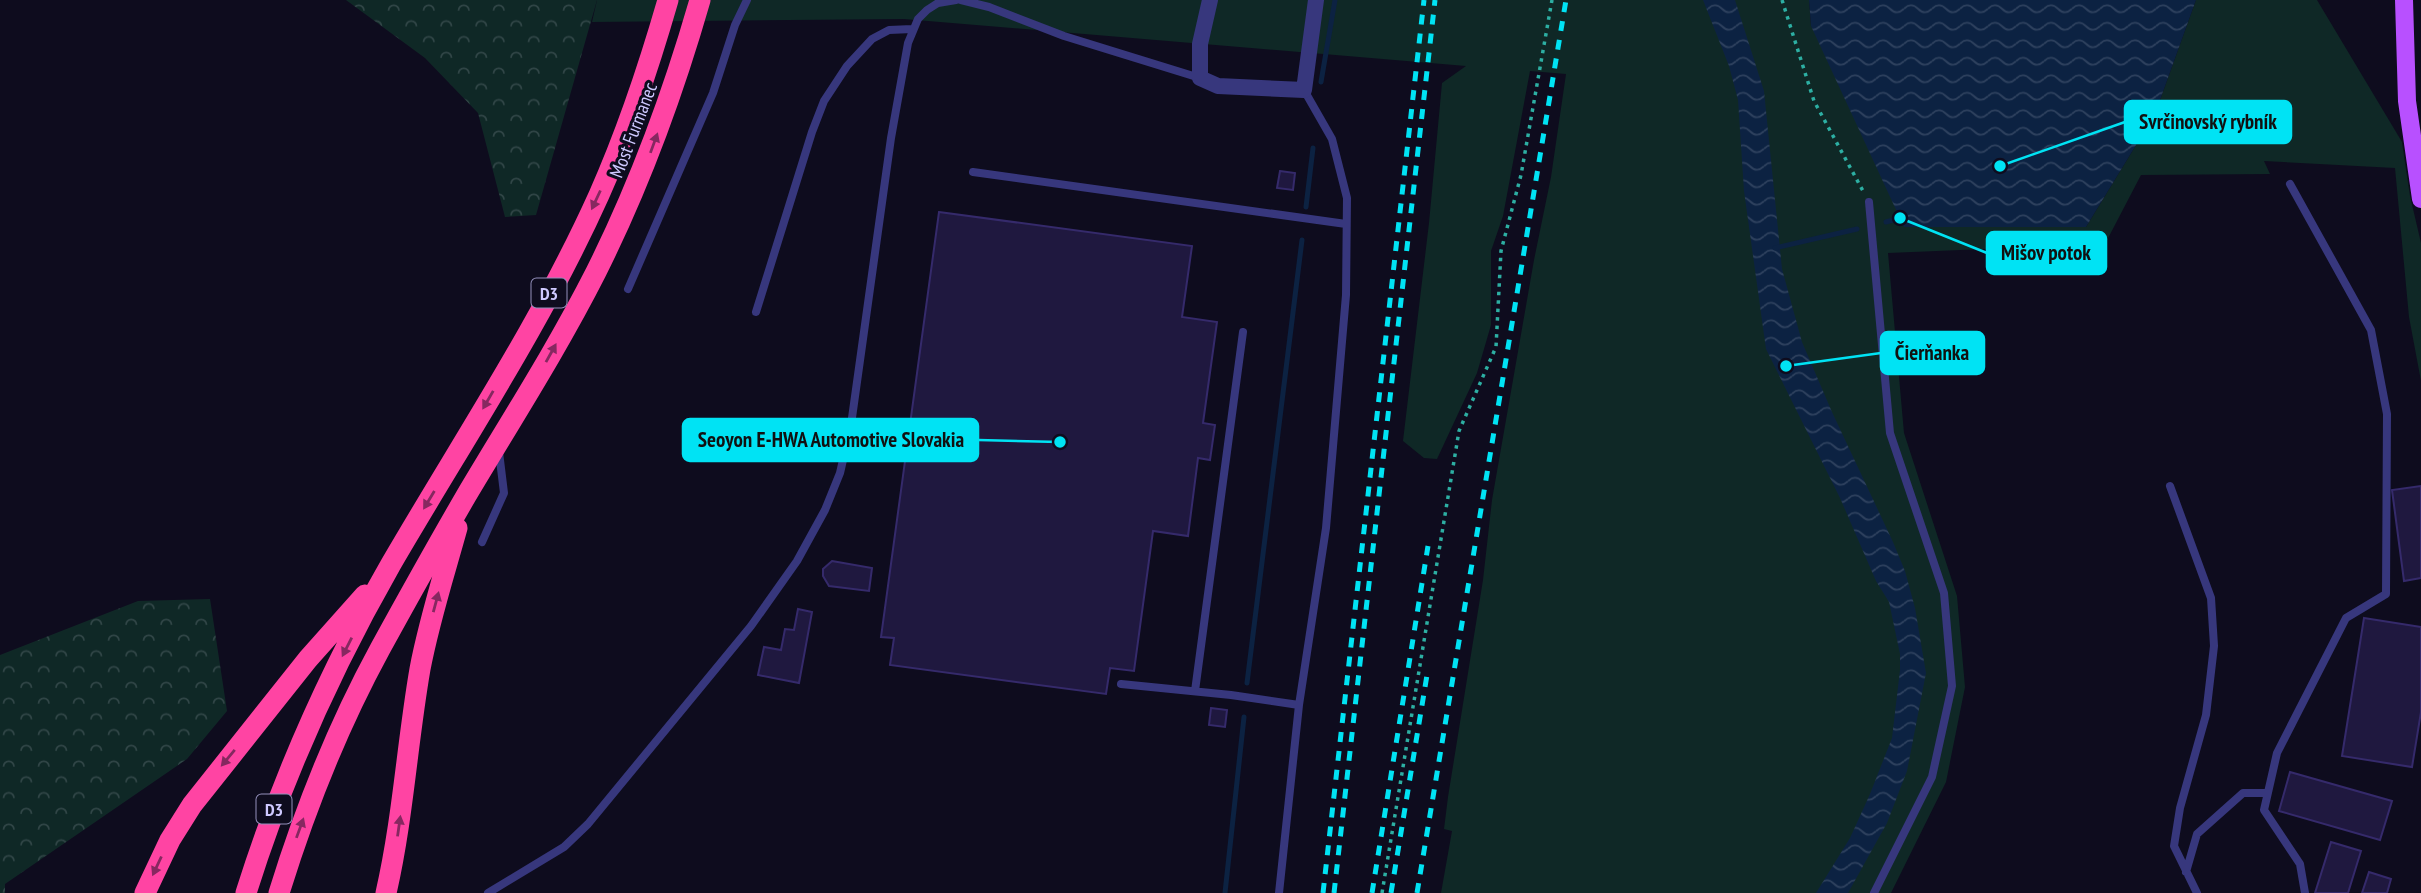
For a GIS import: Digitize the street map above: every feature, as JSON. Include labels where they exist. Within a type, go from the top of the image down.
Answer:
[{"type":"highway","name":"Most Furmanec","points":[[391,565],[532,324],[599,195],[623,137],[668,0]]},
{"type":"highway","name":"Most Furmanec","points":[[498,446],[596,272],[653,148],[700,0]]},
{"type":"highway","name":"D3","points":[[279,893],[325,766],[379,651],[466,496],[498,446]]},
{"type":"highway","points":[[386,893],[398,838],[421,668],[466,496]]},
{"type":"highway","points":[[145,893],[170,840],[219,768],[308,659],[391,565]]},
{"type":"highway","name":"D3","points":[[246,893],[276,804],[308,727],[347,646],[391,565]]},
{"type":"main road","points":[[2404,0],[2407,101],[2421,199]]},
{"type":"street","points":[[1210,0],[1200,44],[1200,78],[1218,86],[1304,90],[1316,0]]},
{"type":"lane","points":[[628,289],[708,106],[747,0]]},
{"type":"lane","points":[[488,893],[564,846],[588,824],[751,626],[797,561],[820,519],[840,473],[851,425],[904,59],[912,29],[918,19],[937,2],[959,0],[989,7],[1064,36],[1200,78]]},
{"type":"lane","points":[[756,312],[824,101],[847,66],[873,38],[889,30],[912,29]]},
{"type":"lane","points":[[1279,893],[1299,705],[1326,528],[1346,295],[1348,198],[1332,139],[1304,90]]},
{"type":"lane","points":[[972,172],[1346,224]]},
{"type":"lane","points":[[2290,184],[2371,330],[2387,414],[2386,594],[2346,618],[2277,753],[2263,810],[2300,864],[2305,893]]},
{"type":"lane","points":[[1870,202],[1890,433],[1944,593],[1952,686],[1932,777],[1874,893]]},
{"type":"lane","points":[[1195,691],[1243,332]]},
{"type":"lane","points":[[482,542],[504,493],[498,446]]},
{"type":"lane","points":[[2170,486],[2211,598],[2214,646],[2206,715],[2180,808],[2174,846],[2197,893]]},
{"type":"lane","points":[[1121,684],[1299,705]]},
{"type":"lane","points":[[2186,872],[2197,834],[2243,793],[2267,793]]},
{"type":"path","points":[[1382,893],[1459,431],[1496,347],[1501,251],[1521,175],[1552,0]]},
{"type":"path","points":[[1782,0],[1814,101],[1870,202]]},
{"type":"green space","points":[[346,0],[597,0],[536,215],[505,217],[478,113],[425,58]]},
{"type":"green space","points":[[597,0],[1809,0],[1811,26],[2086,227],[2155,114],[2196,0],[2317,0],[2402,142],[2410,196],[2421,243],[2421,381],[2409,317],[2395,168],[2264,161],[2270,174],[2141,175],[2105,244],[1888,253],[1904,433],[1957,596],[1965,687],[1946,782],[1891,893],[1441,893],[1452,831],[1444,829],[1448,797],[1483,580],[1492,500],[1551,177],[1566,74],[1530,71],[1503,216],[1491,251],[1491,325],[1477,373],[1437,459],[1424,458],[1403,441],[1429,223],[1442,83],[1466,66],[904,19],[592,22]]},
{"type":"green space","points":[[210,599],[227,711],[187,759],[5,884],[5,893],[0,893],[0,655],[138,601]]},
{"type":"water","points":[[1703,0],[1735,0],[1764,91],[1782,269],[1802,342],[1905,571],[1915,608],[1926,673],[1907,771],[1887,823],[1848,893],[1816,893],[1850,838],[1892,738],[1900,654],[1889,602],[1876,581],[1840,498],[1766,349],[1744,191],[1738,100],[1729,66]]},
{"type":"water","points":[[1809,0],[2196,0],[2155,114],[2086,227],[1904,227],[1811,26]]},
{"type":"building","points":[[1280,171],[1295,173],[1293,190],[1277,188]]},
{"type":"building","points":[[939,212],[1192,246],[1182,317],[1217,322],[1203,423],[1215,425],[1210,460],[1198,458],[1188,536],[1153,531],[1134,671],[1110,668],[1106,694],[890,665],[894,638],[881,637]]},
{"type":"building","points":[[2421,486],[2421,578],[2404,581],[2392,490]]},
{"type":"building","points":[[832,561],[872,568],[869,591],[829,586],[823,576],[823,569]]},
{"type":"building","points":[[798,609],[812,612],[799,683],[758,675],[764,647],[781,650],[785,629],[794,630]]},
{"type":"building","points":[[2364,618],[2421,627],[2421,712],[2412,767],[2342,756]]},
{"type":"building","points":[[1211,708],[1227,710],[1225,727],[1209,725]]},
{"type":"building","points":[[2290,772],[2392,801],[2380,840],[2279,811]]},
{"type":"building","points":[[2331,842],[2361,851],[2348,893],[2315,893]]},
{"type":"building","points":[[2369,872],[2391,879],[2387,893],[2362,893]]},
{"type":"waterway","points":[[1321,82],[1335,0]]},
{"type":"waterway","points":[[1306,207],[1313,148]]},
{"type":"waterway","points":[[1886,222],[1903,215]]},
{"type":"waterway","points":[[1775,248],[1857,229]]},
{"type":"waterway","points":[[1247,683],[1302,240]]},
{"type":"waterway","points":[[1225,893],[1244,717]]},
{"type":"railway","points":[[1323,893],[1424,0]]},
{"type":"railway","points":[[1334,893],[1435,0]]},
{"type":"railway","points":[[1417,893],[1566,0]]},
{"type":"railway","points":[[1372,893],[1428,546]]},
{"type":"railway","points":[[1391,893],[1427,675]]},
{"type":"place","name":"Svrčinovský rybník","points":[[2000,166]]},
{"type":"place","name":"Mišov potok","points":[[1900,218]]},
{"type":"place","name":"Čierňanka","points":[[1786,366]]},
{"type":"place","name":"Seoyon E-HWA Automotive Slovakia","points":[[1060,442]]}]
